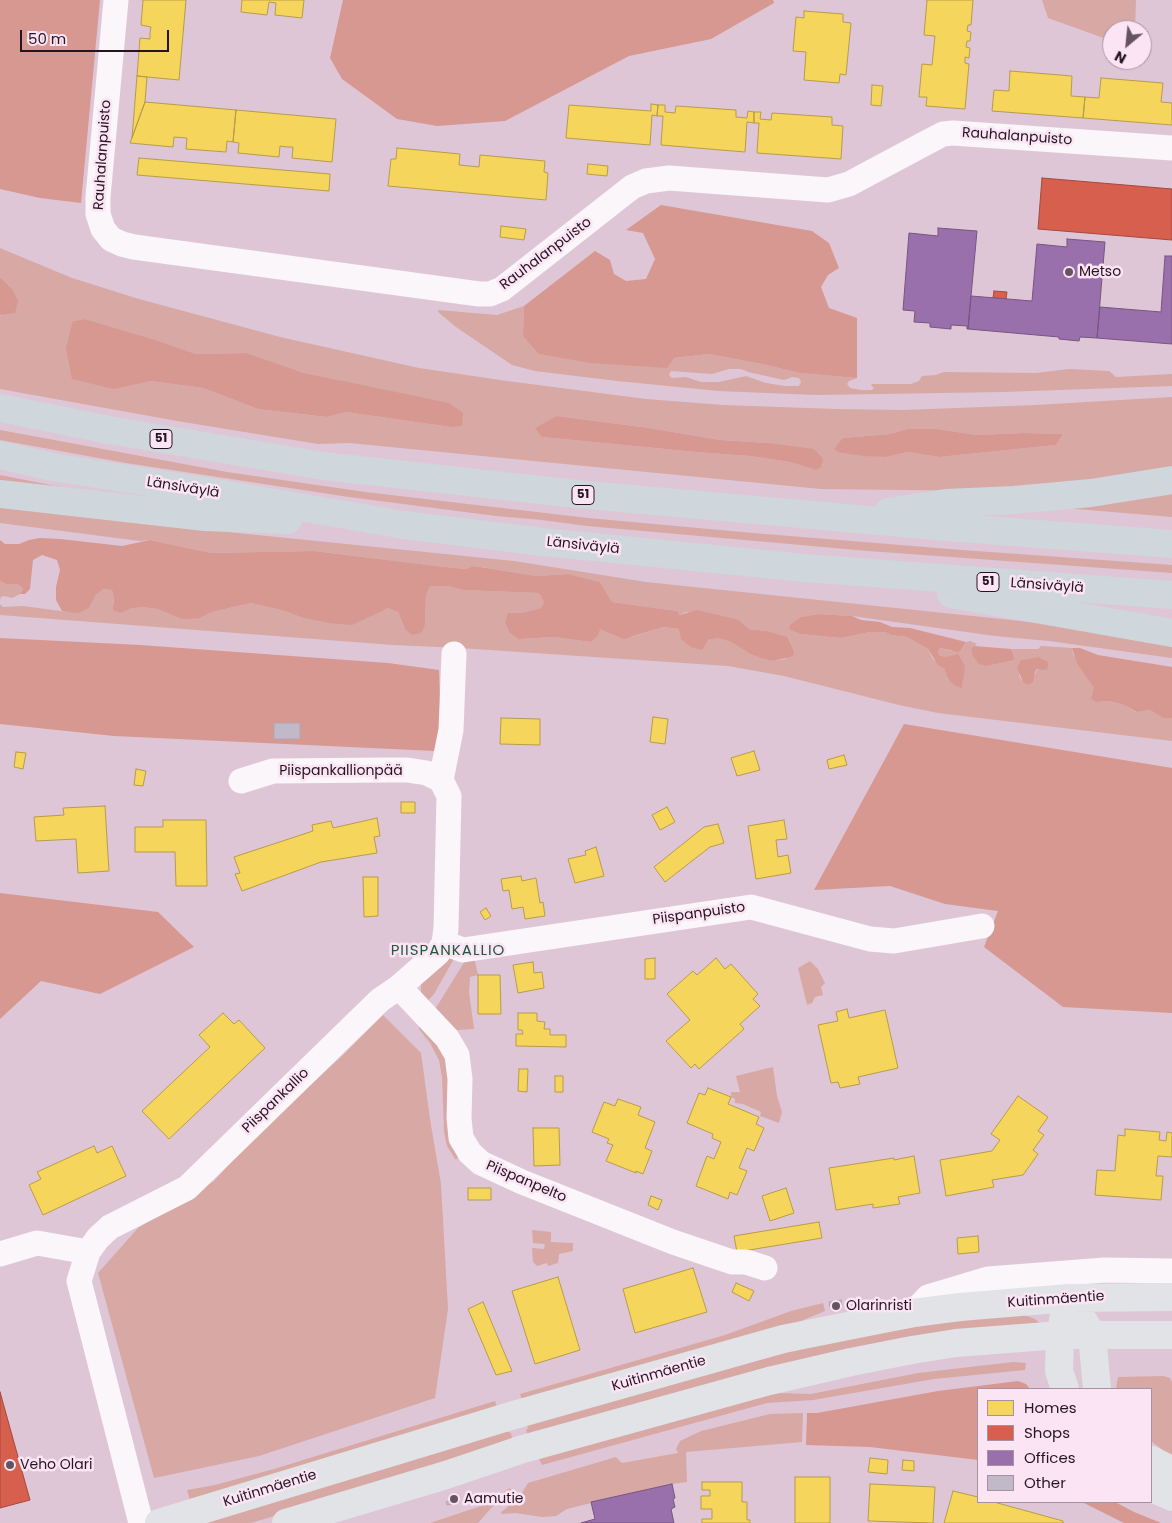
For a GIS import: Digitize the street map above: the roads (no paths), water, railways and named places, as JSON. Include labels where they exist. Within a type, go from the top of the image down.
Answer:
[{"type":"highway","name":"51","points":[[0,408],[109,430],[323,466],[576,494],[843,518],[1172,544]]},
{"type":"highway","name":"Länsiväylä","points":[[0,455],[52,467],[212,492],[404,526],[805,568],[1172,595]]},
{"type":"highway","name":"51","points":[[843,518],[946,503],[1091,494],[1172,480]]},
{"type":"highway","points":[[0,494],[206,517],[404,526]]},
{"type":"highway","points":[[805,568],[1172,633]]},
{"type":"main road","name":"Kuitinmäentie","points":[[159,1523],[514,1415],[784,1339],[913,1313],[1069,1298],[1172,1297]]},
{"type":"main road","points":[[1065,1388],[1059,1371],[1060,1335],[1069,1298]]},
{"type":"main road","points":[[1069,1298],[1092,1335],[1097,1388]]},
{"type":"main road","points":[[286,1523],[446,1475],[523,1449],[769,1382],[912,1350],[956,1343],[1060,1335],[1172,1335]]},
{"type":"main road","points":[[1152,1460],[1172,1470]]},
{"type":"main road","points":[[1152,1488],[1172,1497]]},
{"type":"street","name":"Rauhalanpuisto","points":[[116,0],[98,214],[103,229],[111,238],[122,244],[134,247],[490,294],[502,289],[632,187],[646,181],[669,178],[828,190],[849,184],[943,134],[953,133],[1172,148]]},
{"type":"street","points":[[444,943],[449,796],[441,780],[451,730],[454,654]]},
{"type":"street","name":"Piispankallionpää","points":[[241,781],[273,771],[388,770],[427,773],[441,780]]},
{"type":"street","name":"Piispanpuisto","points":[[444,943],[463,950],[751,907],[878,940],[894,941],[982,926]]},
{"type":"street","name":"Piispankallio","points":[[141,1523],[79,1281],[88,1252],[98,1238],[110,1227],[187,1188],[380,1000],[399,987],[438,954],[444,943]]},
{"type":"street","name":"Piispanpelto","points":[[399,987],[447,1038],[456,1055],[460,1079],[459,1118],[461,1138],[470,1153],[481,1163],[522,1182],[673,1242],[732,1262],[746,1262],[765,1268]]},
{"type":"street","points":[[0,1254],[37,1243],[88,1252]]},
{"type":"street","points":[[913,1313],[928,1297],[988,1279],[1105,1270],[1172,1271]]},
{"type":"place","name":"Metso","points":[[1069,272]]},
{"type":"place","name":"Olarinristi","points":[[836,1306]]},
{"type":"place","name":"Veho Olari","points":[[10,1465]]},
{"type":"place","name":"Aamutie","points":[[454,1499]]},
{"type":"district","name":"PIISPANKALLIO","points":[[448,951]]}]
